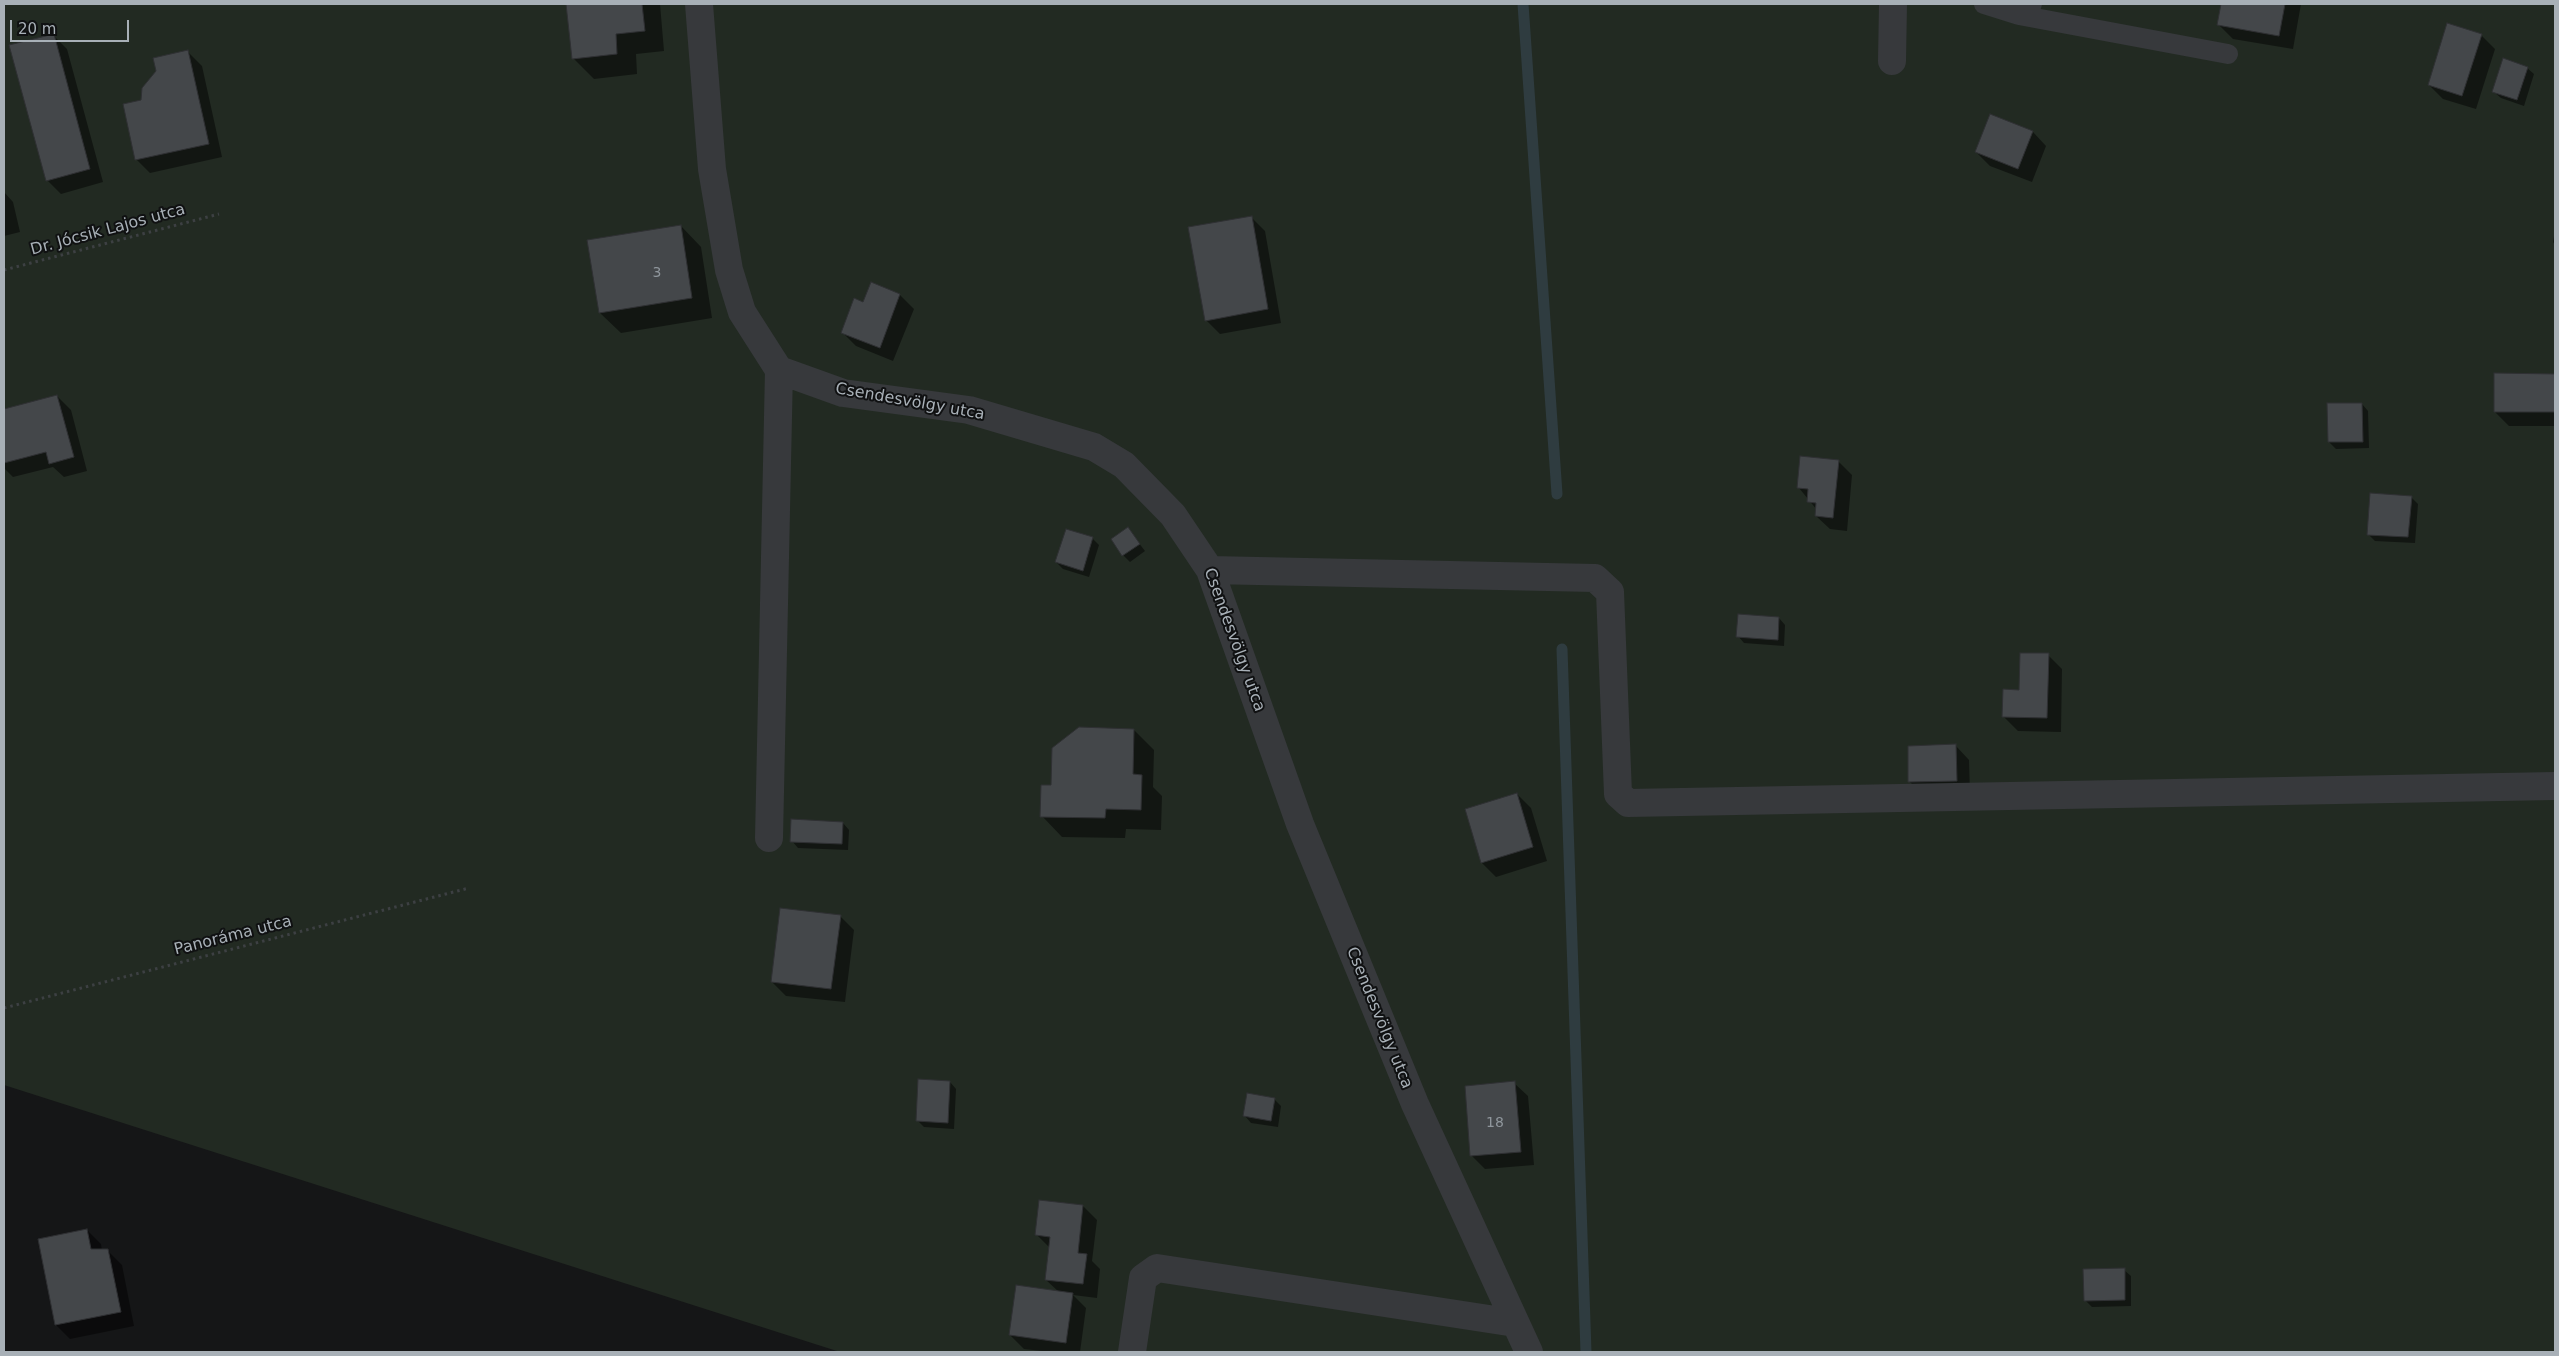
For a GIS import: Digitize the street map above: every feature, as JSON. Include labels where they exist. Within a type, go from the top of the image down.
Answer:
[{"type":"street","points":[[699,4],[712,169],[729,270],[742,312],[779,370],[769,838]]},
{"type":"street","points":[[1892,61],[1894,4]]},
{"type":"street","name":"Csendesvölgy utca","points":[[779,370],[843,393],[969,410],[1094,447],[1124,465],[1173,514],[1210,570],[1300,824],[1414,1104],[1529,1352]]},
{"type":"street","points":[[1210,570],[1595,578],[1610,592],[1618,794],[1628,803],[2555,786]]},
{"type":"street","points":[[1132,1352],[1143,1278],[1157,1268],[1515,1323]]},
{"type":"lane","points":[[1984,4],[2026,10],[2228,54]]},
{"type":"path","name":"Dr. Jócsik Lajos utca","points":[[4,270],[218,214]]},
{"type":"path","name":"Panoráma utca","points":[[4,1008],[469,888]]},
{"type":"shaded area","points":[[4,4],[2555,4],[2555,1352],[840,1352],[4,1085]]},
{"type":"building","points":[[566,4],[642,4],[645,31],[616,34],[617,54],[572,59]]},
{"type":"building","points":[[2221,4],[2285,4],[2279,36],[2217,25]]},
{"type":"building","points":[[2447,23],[2482,34],[2462,96],[2428,85]]},
{"type":"building","points":[[54,34],[90,169],[46,181],[9,45]]},
{"type":"building","points":[[188,50],[209,144],[135,160],[123,104],[141,100],[142,88],[156,71],[153,58]]},
{"type":"building","points":[[2503,58],[2528,67],[2517,100],[2492,92]]},
{"type":"building","points":[[1990,114],[2033,131],[2018,169],[1975,152]]},
{"type":"building","points":[[1252,216],[1268,309],[1205,321],[1188,227]]},
{"type":"building","points":[[681,225],[692,298],[599,313],[587,240]]},
{"type":"building","points":[[871,282],[900,294],[880,348],[841,333],[854,298],[863,302]]},
{"type":"building","points":[[2494,373],[2555,374],[2555,412],[2494,412]]},
{"type":"building","points":[[57,395],[74,457],[49,464],[46,452],[4,463],[4,409]]},
{"type":"building","points":[[2327,403],[2362,403],[2363,442],[2328,442]]},
{"type":"building","points":[[1800,456],[1839,460],[1833,518],[1815,516],[1816,503],[1807,502],[1808,489],[1797,488]]},
{"type":"building","points":[[2370,493],[2412,496],[2408,537],[2367,535]]},
{"type":"building","points":[[1128,527],[1140,544],[1122,556],[1111,539]]},
{"type":"building","points":[[1066,529],[1093,537],[1083,571],[1055,562]]},
{"type":"building","points":[[1738,614],[1779,617],[1778,640],[1736,637]]},
{"type":"building","points":[[2020,653],[2049,653],[2047,718],[2002,717],[2003,689],[2019,690]]},
{"type":"building","points":[[1079,727],[1134,729],[1133,774],[1142,775],[1141,810],[1106,809],[1105,818],[1040,817],[1041,785],[1051,785],[1052,748]]},
{"type":"building","points":[[1956,744],[1957,781],[1908,782],[1908,746]]},
{"type":"building","points":[[1517,793],[1533,847],[1481,863],[1465,809]]},
{"type":"building","points":[[791,819],[843,822],[842,844],[790,842]]},
{"type":"building","points":[[780,908],[841,915],[831,989],[771,982]]},
{"type":"building","points":[[918,1079],[950,1081],[948,1123],[916,1121]]},
{"type":"building","points":[[1515,1081],[1521,1152],[1470,1156],[1465,1086]]},
{"type":"building","points":[[1247,1093],[1275,1098],[1271,1121],[1243,1116]]},
{"type":"building","points":[[1039,1200],[1083,1205],[1078,1253],[1087,1254],[1083,1284],[1045,1280],[1050,1237],[1035,1235]]},
{"type":"building","points":[[87,1229],[91,1249],[108,1249],[121,1312],[55,1325],[38,1239]]},
{"type":"building","points":[[2125,1268],[2125,1300],[2084,1301],[2083,1269]]},
{"type":"building","points":[[1016,1285],[1073,1293],[1066,1343],[1009,1335]]},
{"type":"waterway","points":[[1523,4],[1557,494]]},
{"type":"waterway","points":[[1562,649],[1586,1352]]}]
